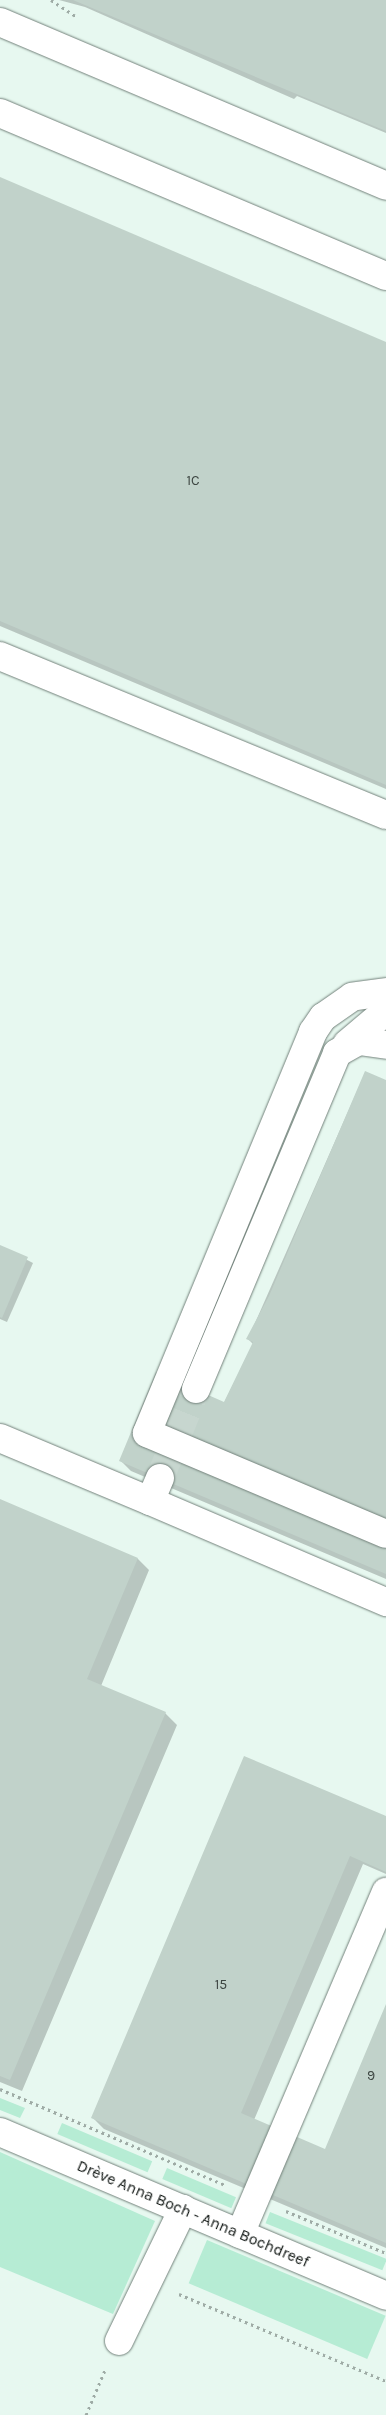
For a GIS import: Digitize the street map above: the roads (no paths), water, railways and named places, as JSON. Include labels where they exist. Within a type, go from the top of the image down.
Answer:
[{"type":"street","points":[[0,22],[386,186]]},
{"type":"street","points":[[0,113],[386,276]]},
{"type":"street","points":[[0,656],[386,815]]},
{"type":"street","points":[[386,992],[352,997],[323,1017],[313,1032],[147,1432],[386,1534]]},
{"type":"street","points":[[196,1389],[337,1053],[386,1011]]},
{"type":"street","points":[[347,1044],[369,1040],[386,1045]]},
{"type":"street","points":[[0,1438],[155,1490],[386,1602]]},
{"type":"street","points":[[240,2234],[386,1892]]},
{"type":"street","name":"Drève Anna Boch - Anna Bochdreef","points":[[0,2132],[386,2296]]},
{"type":"street","points":[[119,2341],[183,2209]]},
{"type":"tunnel","points":[[160,1478],[196,1389]]}]
